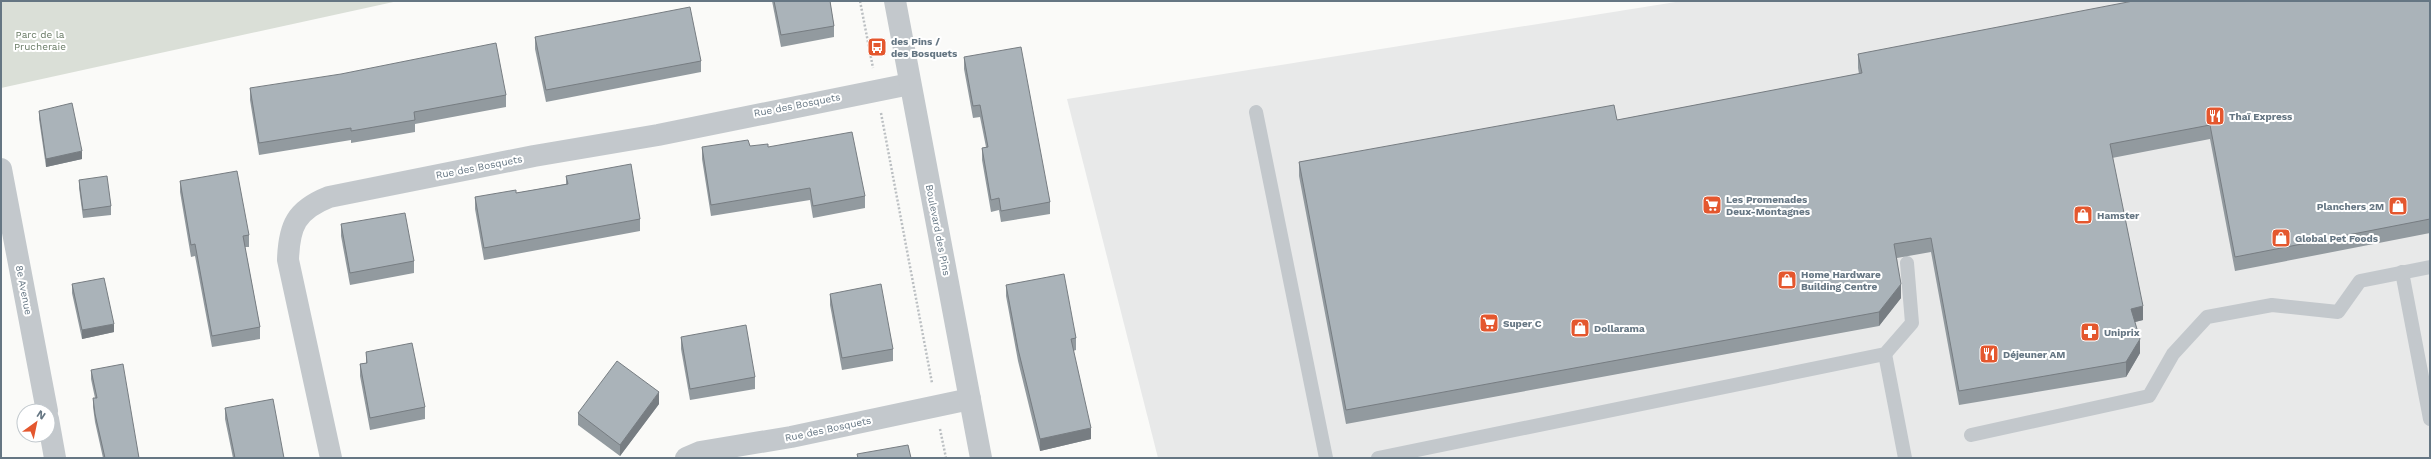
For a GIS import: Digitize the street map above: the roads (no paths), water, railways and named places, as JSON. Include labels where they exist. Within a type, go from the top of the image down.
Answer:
[{"type":"street","name":"Boulevard des Pins","points":[[895,1],[981,458]]},
{"type":"street","name":"Rue des Bosquets","points":[[331,458],[288,260],[288,239],[295,220],[311,204],[329,197],[534,156],[658,135],[910,84]]},
{"type":"street","name":"8e Avenue","points":[[1,169],[45,403]]},
{"type":"street","name":"Rue des Bosquets","points":[[686,458],[700,452],[790,437],[970,399]]},
{"type":"street","points":[[52,443],[55,458]]},
{"type":"lane","points":[[1256,112],[1326,458]]},
{"type":"lane","points":[[1378,458],[1885,354],[1912,323],[1907,263]]},
{"type":"lane","points":[[1971,435],[2149,396],[2173,354],[2207,317],[2272,305],[2338,312],[2360,281],[2430,267]]},
{"type":"lane","points":[[2402,272],[2430,419]]},
{"type":"lane","points":[[1885,354],[1905,458]]},
{"type":"place","name":"des Pins / des Bosquets","points":[[877,47]]},
{"type":"place","name":"Thaï Express","points":[[2215,116]]},
{"type":"place","name":"Les Promenades Deux-Montagnes","points":[[1712,205]]},
{"type":"place","name":"Planchers 2M","points":[[2398,206]]},
{"type":"place","name":"Hamster","points":[[2083,215]]},
{"type":"place","name":"Global Pet Foods","points":[[2281,238]]},
{"type":"place","name":"Home Hardware Building Centre","points":[[1787,280]]},
{"type":"place","name":"Super C","points":[[1489,323]]},
{"type":"place","name":"Dollarama","points":[[1580,328]]},
{"type":"place","name":"Uniprix","points":[[2090,332]]},
{"type":"place","name":"Déjeuner AM","points":[[1989,354]]},
{"type":"park label","name":"Parc de la Prucheraie","points":[[40,40]]}]
